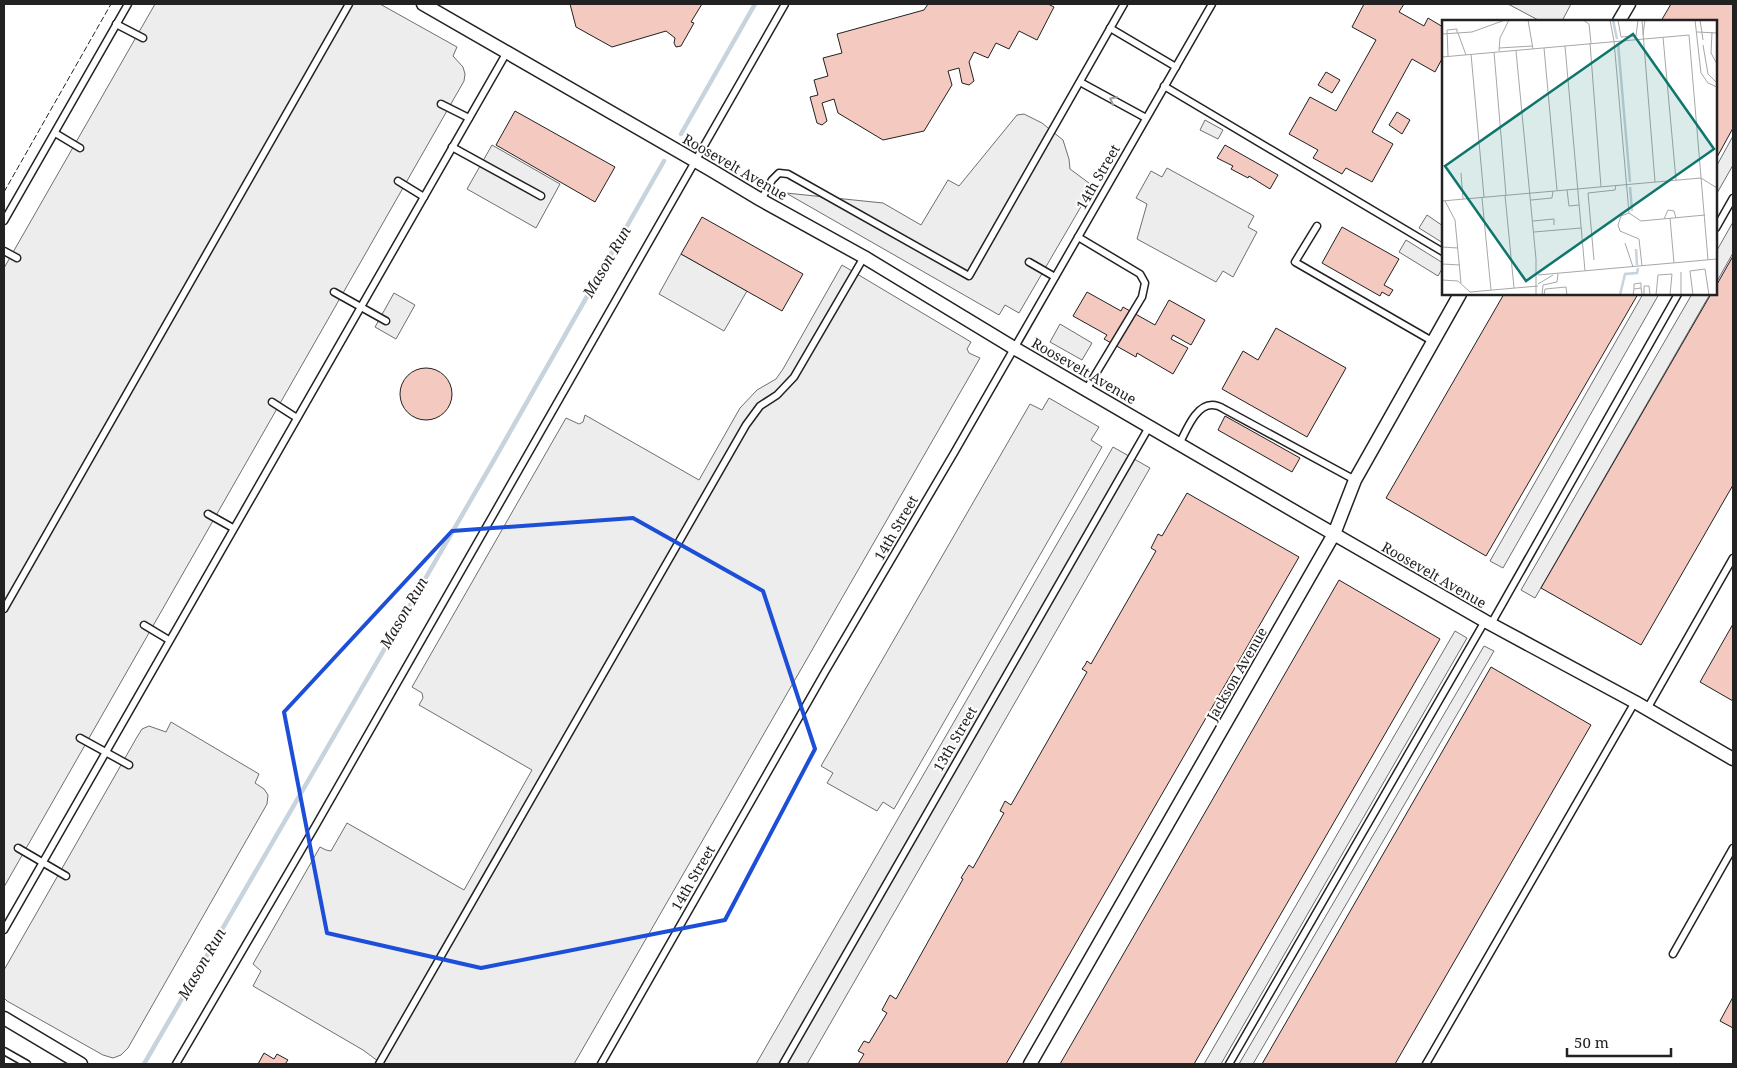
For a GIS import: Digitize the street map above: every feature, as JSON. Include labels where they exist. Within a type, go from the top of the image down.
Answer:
[{"type":"street","name":"Roosevelt Avenue","points":[[423,4],[761,200],[864,257],[1014,348],[1488,623],[1635,702],[1733,759]]},
{"type":"street","points":[[1620,20],[1630,4]]},
{"type":"street","name":"Jackson Avenue","points":[[1030,1064],[1334,534],[1356,480],[1459,295]]},
{"type":"street","points":[[4,1018],[81,1064]]},
{"type":"lane","points":[[4,221],[128,4]]},
{"type":"lane","points":[[4,609],[349,4]]},
{"type":"lane","points":[[176,1064],[321,816],[786,4]]},
{"type":"lane","points":[[761,200],[772,180],[779,173],[788,174],[969,276],[1124,4]]},
{"type":"lane","name":"14th Street","points":[[601,1064],[816,688],[1212,4]]},
{"type":"lane","points":[[116,24],[143,38]]},
{"type":"lane","points":[[1110,28],[1176,67]]},
{"type":"lane","points":[[4,930],[507,52]]},
{"type":"lane","points":[[1080,82],[1146,118]]},
{"type":"lane","points":[[1164,86],[1442,251]]},
{"type":"lane","points":[[442,104],[469,118]]},
{"type":"lane","points":[[54,133],[80,148]]},
{"type":"lane","points":[[452,147],[541,196]]},
{"type":"lane","points":[[398,181],[424,197]]},
{"type":"lane","points":[[1717,226],[1733,198]]},
{"type":"lane","points":[[1317,226],[1295,262],[1432,341]]},
{"type":"lane","points":[[1078,237],[1140,274],[1145,283],[1142,297],[1086,390]]},
{"type":"lane","points":[[4,251],[17,258]]},
{"type":"lane","points":[[379,1064],[746,425],[760,406],[777,395],[794,377],[864,257]]},
{"type":"lane","points":[[1029,262],[1055,276]]},
{"type":"lane","points":[[334,292],[386,322]]},
{"type":"lane","points":[[1230,1064],[1677,295]]},
{"type":"lane","points":[[272,402],[297,418]]},
{"type":"lane","points":[[1179,444],[1195,416],[1204,407],[1213,405],[1224,408],[1356,480]]},
{"type":"lane","name":"13th Street","points":[[783,1064],[1149,427]]},
{"type":"lane","points":[[208,514],[233,528]]},
{"type":"lane","points":[[1647,709],[1733,558]]},
{"type":"lane","points":[[144,625],[169,640]]},
{"type":"lane","points":[[1426,1064],[1635,702]]},
{"type":"lane","points":[[80,738],[129,765]]},
{"type":"lane","points":[[18,848],[66,876]]},
{"type":"lane","points":[[1673,954],[1733,848]]},
{"type":"lane","points":[[4,1051],[27,1064]]},
{"type":"highlighted area","points":[[633,518],[763,591],[815,749],[725,920],[481,968],[327,933],[284,712],[452,531]]},
{"type":"shaded area","points":[[155,4],[380,4],[457,47],[453,56],[463,67],[464,81],[4,887],[4,268]]},
{"type":"shaded area","points":[[1508,4],[1571,4],[1563,20],[1538,20]]},
{"type":"shaded area","points":[[1024,114],[1042,123],[1063,140],[1070,169],[1093,186],[1019,313],[1005,305],[999,315],[786,193],[883,203],[921,225],[948,180],[959,186],[1017,115]]},
{"type":"shaded area","points":[[1205,120],[1223,130],[1218,139],[1200,130]]},
{"type":"shaded area","points":[[1733,136],[1733,165],[1717,193],[1717,165]]},
{"type":"shaded area","points":[[492,145],[560,184],[536,228],[467,189]]},
{"type":"shaded area","points":[[1167,168],[1254,216],[1248,227],[1257,232],[1233,277],[1223,271],[1216,282],[1137,239],[1147,204],[1136,198],[1151,171],[1162,177]]},
{"type":"shaded area","points":[[1427,215],[1442,225],[1442,242],[1419,228]]},
{"type":"shaded area","points":[[1733,222],[1733,253],[1717,281],[1717,250]]},
{"type":"shaded area","points":[[1406,240],[1442,262],[1442,269],[1438,276],[1399,252]]},
{"type":"shaded area","points":[[681,254],[747,291],[724,331],[659,294]]},
{"type":"shaded area","points":[[842,265],[971,342],[967,349],[969,353],[980,358],[574,1064],[382,1064],[363,1050],[253,986],[261,971],[253,964],[320,847],[331,851],[347,823],[464,890],[532,770],[419,705],[423,698],[422,693],[412,687],[566,418],[579,424],[583,422],[585,415],[699,480],[740,408],[757,390],[776,379],[783,369]]},
{"type":"shaded area","points":[[394,293],[415,305],[396,339],[375,327]]},
{"type":"shaded area","points":[[1642,295],[1658,295],[1503,568],[1490,561]]},
{"type":"shaded area","points":[[1691,295],[1709,295],[1535,598],[1521,590]]},
{"type":"shaded area","points":[[1060,324],[1092,343],[1082,360],[1050,342]]},
{"type":"shaded area","points":[[1049,398],[1099,427],[1091,440],[1102,447],[894,809],[883,802],[877,811],[827,783],[833,773],[821,766],[1030,404],[1042,410]]},
{"type":"shaded area","points":[[1113,447],[1150,468],[807,1064],[756,1064]]},
{"type":"shaded area","points":[[1455,631],[1467,638],[1221,1064],[1204,1064]]},
{"type":"shaded area","points":[[1484,646],[1494,651],[1253,1064],[1239,1064]]},
{"type":"shaded area","points":[[171,722],[259,774],[255,783],[264,789],[268,795],[267,804],[128,1048],[121,1055],[113,1058],[103,1055],[7,1001],[4,998],[4,970],[142,729],[149,726],[166,732]]},
{"type":"building","points":[[570,4],[702,4],[691,22],[694,23],[681,46],[676,47],[674,43],[675,38],[666,31],[612,47],[576,27]]},
{"type":"building","points":[[928,4],[1048,4],[1054,7],[1037,40],[1019,31],[1009,49],[996,43],[988,58],[974,52],[969,62],[974,81],[969,85],[962,83],[959,68],[948,71],[952,85],[924,131],[883,140],[838,113],[834,99],[822,103],[827,121],[822,125],[817,123],[810,97],[818,95],[814,80],[828,76],[823,58],[842,53],[837,34],[924,10]]},
{"type":"building","points":[[1364,4],[1404,4],[1399,12],[1424,26],[1428,18],[1442,26],[1442,59],[1435,72],[1412,59],[1372,132],[1393,144],[1372,182],[1346,168],[1342,174],[1313,158],[1318,150],[1289,134],[1310,97],[1336,111],[1376,40],[1352,27]]},
{"type":"building","points":[[1671,4],[1733,4],[1733,128],[1717,157],[1717,20],[1662,20]]},
{"type":"building","points":[[1326,72],[1340,80],[1332,93],[1318,85]]},
{"type":"building","points":[[515,111],[615,167],[595,202],[496,145]]},
{"type":"building","points":[[1397,112],[1410,120],[1402,134],[1389,125]]},
{"type":"building","points":[[1225,145],[1278,175],[1270,189],[1249,176],[1248,178],[1231,169],[1233,166],[1217,158]]},
{"type":"building","points":[[702,217],[803,274],[782,311],[681,254]]},
{"type":"building","points":[[1342,227],[1399,259],[1384,285],[1393,290],[1389,296],[1382,292],[1380,296],[1322,263]]},
{"type":"building","points":[[1733,256],[1733,485],[1641,645],[1541,588],[1710,295],[1717,295],[1717,284]]},
{"type":"building","points":[[1087,292],[1121,311],[1123,307],[1155,325],[1169,300],[1205,320],[1191,345],[1173,335],[1171,339],[1188,348],[1173,374],[1137,353],[1136,357],[1104,339],[1107,335],[1073,316]]},
{"type":"building","points":[[1503,295],[1637,295],[1486,556],[1386,498]]},
{"type":"building","points":[[1276,328],[1346,368],[1307,437],[1222,389],[1243,351],[1258,360]]},
{"type":"building","points":[[421,368],[431,368],[440,372],[448,380],[452,394],[448,408],[440,416],[431,420],[421,420],[412,416],[404,408],[400,399],[400,389],[404,380],[412,372]]},
{"type":"building","points":[[1225,416],[1300,458],[1292,472],[1218,430]]},
{"type":"building","points":[[1187,493],[1299,557],[1006,1064],[858,1064],[864,1054],[858,1051],[864,1041],[869,1043],[887,1013],[882,1010],[890,995],[896,999],[963,879],[961,878],[969,865],[973,868],[1004,813],[1000,811],[1005,801],[1011,805],[1087,672],[1082,669],[1087,661],[1091,664],[1156,551],[1151,548],[1158,534],[1162,536]]},
{"type":"building","points":[[1339,580],[1440,639],[1194,1064],[1060,1064]]},
{"type":"building","points":[[1733,624],[1733,701],[1700,682]]},
{"type":"building","points":[[1491,667],[1591,725],[1395,1064],[1262,1064]]},
{"type":"building","points":[[1733,997],[1733,1028],[1720,1021]]},
{"type":"building","points":[[264,1053],[274,1059],[277,1054],[288,1060],[285,1064],[258,1064]]},
{"type":"waterway","name":"Mason Run","points":[[681,134],[755,4]]},
{"type":"waterway","name":"Mason Run","points":[[144,1064],[494,460],[664,161]]},
{"type":"fence","points":[[4,192],[111,4]]}]
